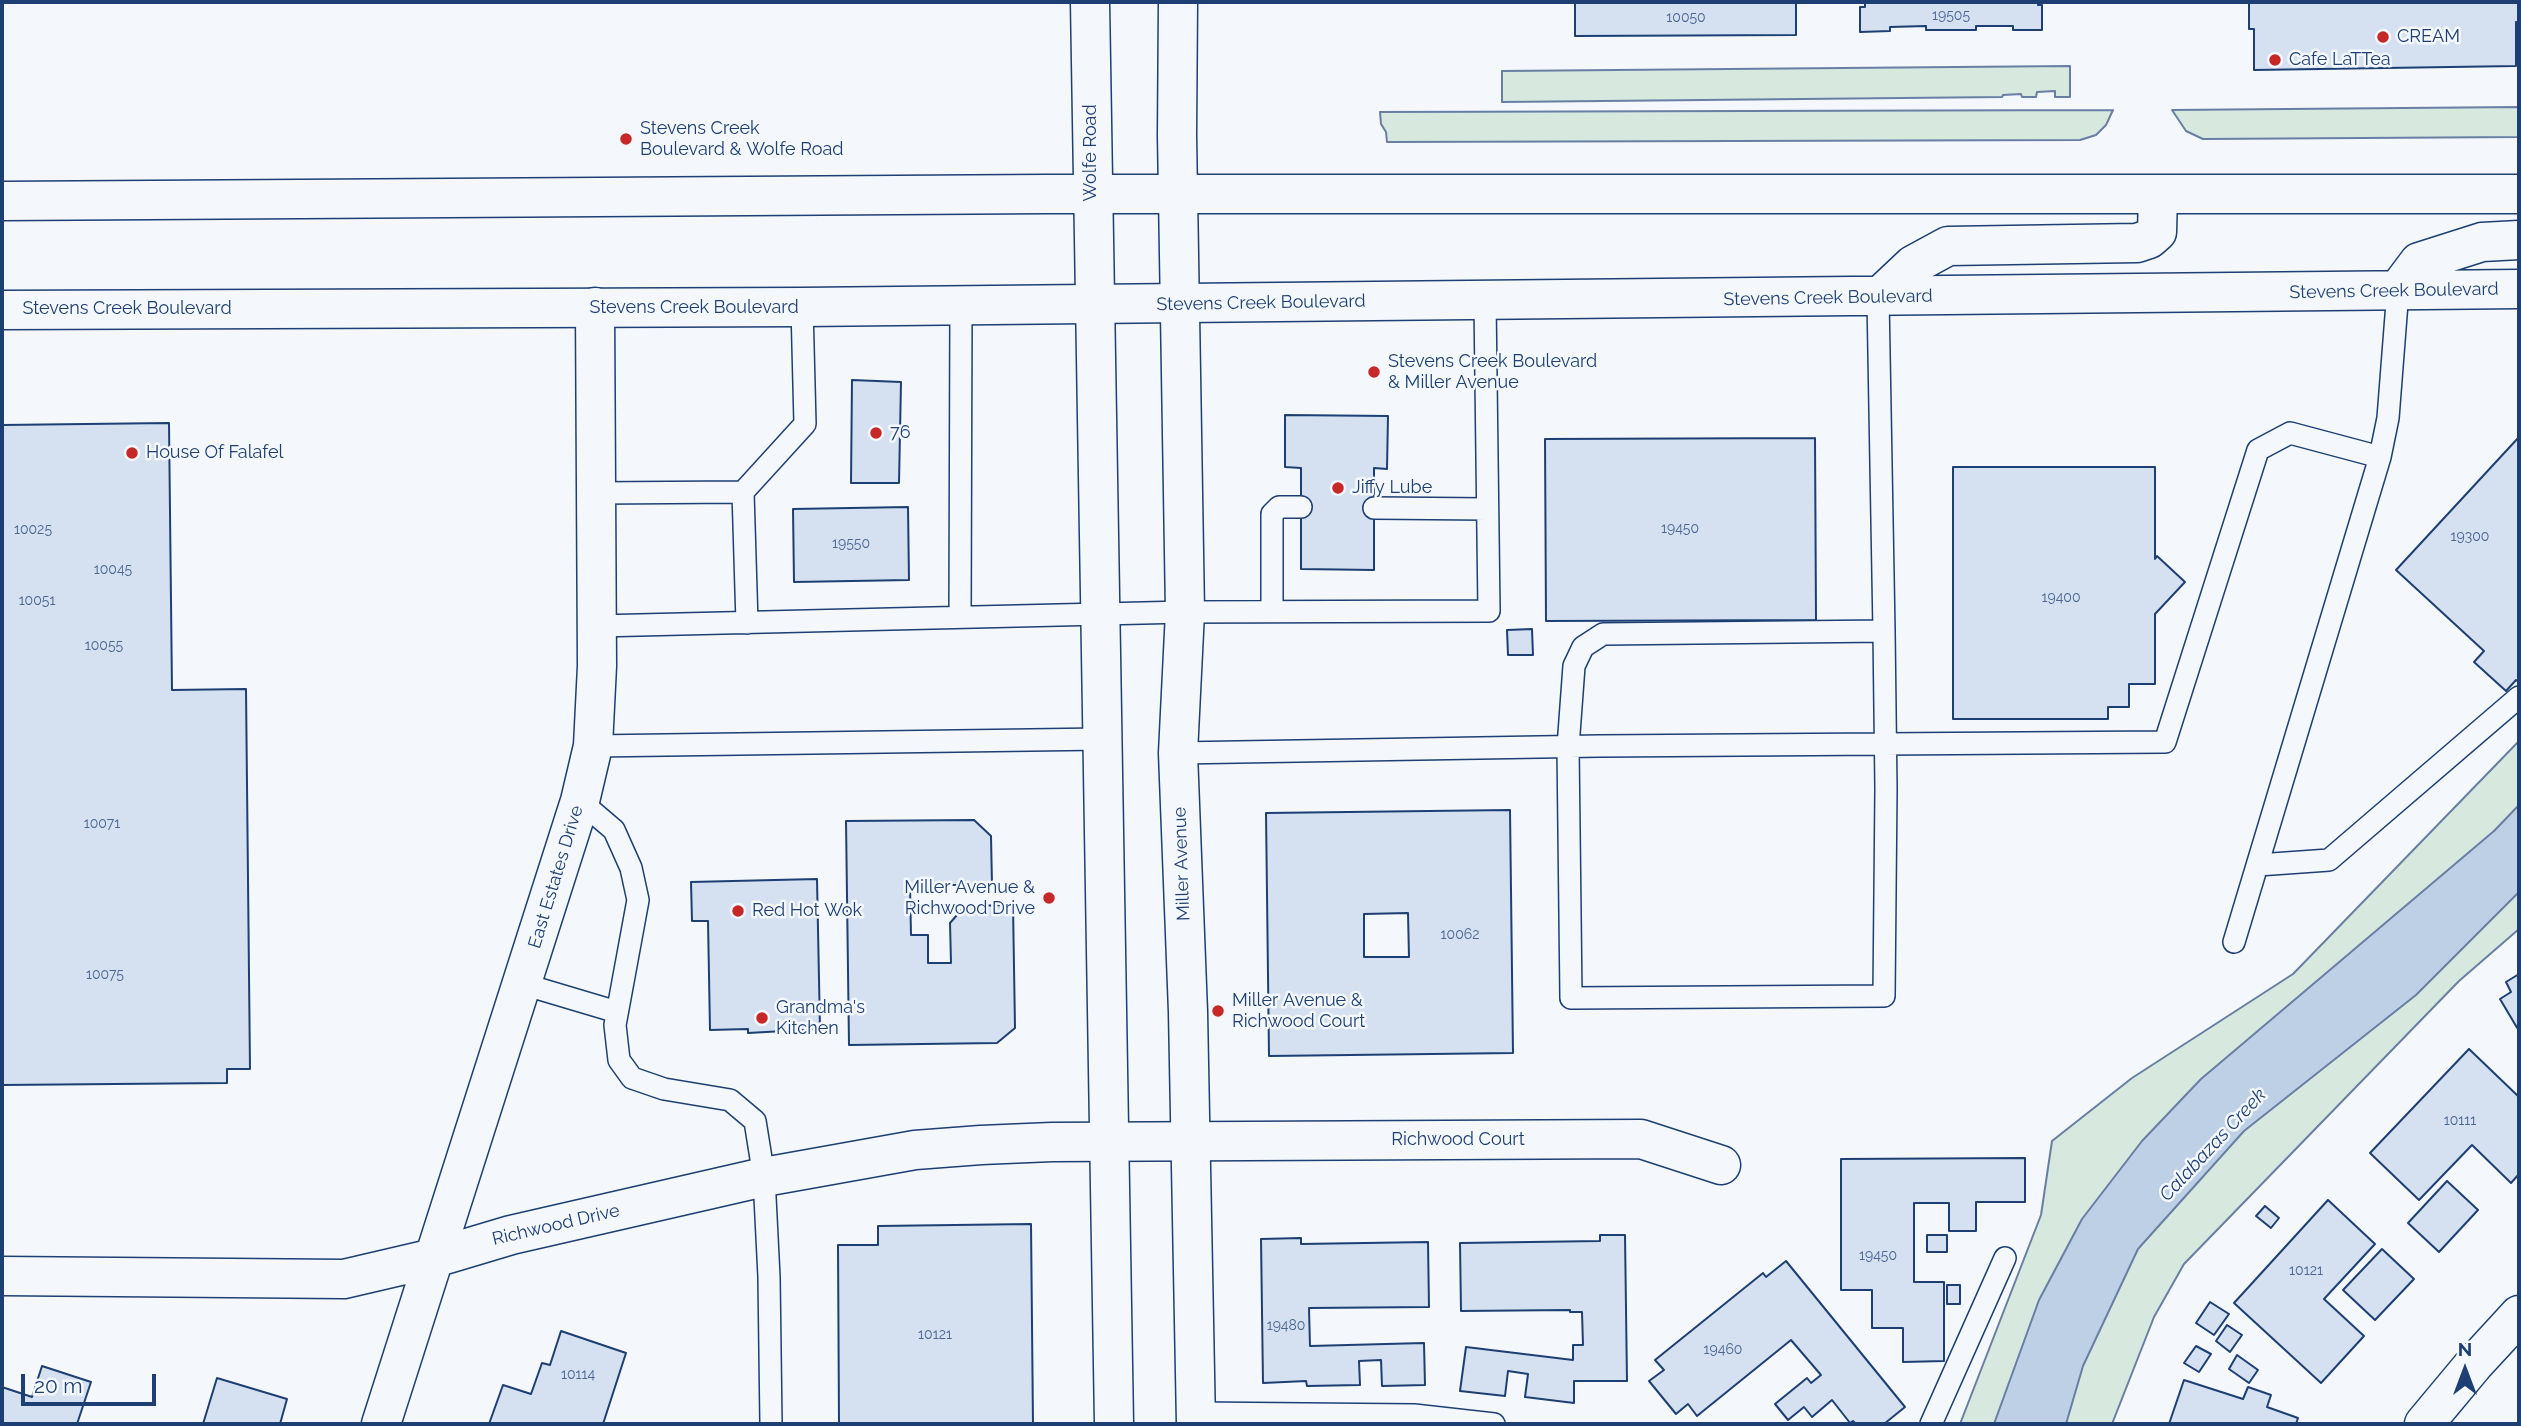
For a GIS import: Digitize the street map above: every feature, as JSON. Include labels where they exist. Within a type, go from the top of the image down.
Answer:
[{"type":"main road","name":"Wolfe Road","points":[[1090,2],[1093,304]]},
{"type":"main road","points":[[1178,2],[1181,304]]},
{"type":"main road","points":[[2,201],[1091,194],[2519,194]]},
{"type":"main road","points":[[1878,298],[1913,265],[1948,246],[2122,245],[2149,239],[2157,232],[2158,194]]},
{"type":"main road","points":[[2398,290],[2419,262],[2482,242],[2519,240]]},
{"type":"main road","name":"Stevens Creek Boulevard","points":[[2,310],[1485,302],[2519,289]]},
{"type":"main road","points":[[1093,304],[1114,1424]]},
{"type":"main road","name":"Miller Avenue","points":[[1181,304],[1185,612],[1178,753],[1191,1141],[1196,1419]]},
{"type":"main road","name":"East Estates Drive","points":[[382,1424],[580,801],[593,746],[597,626],[595,307]]},
{"type":"main road","name":"Richwood Court","points":[[1109,1142],[1641,1139],[1721,1165]]},
{"type":"main road","name":"Richwood Drive","points":[[2,1276],[344,1279],[434,1258],[511,1235],[764,1177],[915,1150],[1004,1143],[1109,1142]]},
{"type":"main road","points":[[2424,1424],[2473,1364],[2519,1315]]},
{"type":"lane","points":[[2234,942],[2380,457],[2388,418],[2398,290]]},
{"type":"lane","points":[[1878,298],[1884,631],[1885,743],[1884,996],[1571,998],[1568,747],[1574,666],[1583,647],[1603,634],[1884,631]]},
{"type":"lane","points":[[597,626],[1185,612],[1489,611],[1485,302]]},
{"type":"lane","points":[[960,617],[961,306]]},
{"type":"lane","points":[[747,623],[743,492],[805,424],[802,307]]},
{"type":"lane","points":[[1178,753],[1885,743],[2165,742],[2258,450],[2290,433],[2380,457]]},
{"type":"lane","points":[[596,493],[743,492]]},
{"type":"lane","points":[[1272,611],[1272,514],[1279,507],[1301,507]]},
{"type":"lane","points":[[1374,508],[1488,509]]},
{"type":"lane","points":[[2258,864],[2329,860],[2519,697]]},
{"type":"lane","points":[[593,746],[1103,739]]},
{"type":"lane","points":[[580,801],[614,830],[629,862],[638,900],[615,1025],[619,1060],[632,1077],[664,1089],[730,1100],[755,1121],[764,1177],[769,1277],[771,1424]]},
{"type":"lane","points":[[523,984],[617,1012]]},
{"type":"lane","points":[[1931,1424],[2006,1258]]},
{"type":"lane","points":[[1196,1419],[1414,1415],[1494,1424]]},
{"type":"shaded area","points":[[2070,66],[2070,97],[2055,97],[2055,91],[2037,92],[2036,97],[2022,97],[2021,94],[2002,97],[1502,102],[1502,71]]},
{"type":"shaded area","points":[[2519,107],[2519,137],[2203,139],[2186,131],[2172,110]]},
{"type":"shaded area","points":[[2113,110],[2106,125],[2096,135],[2080,140],[1387,142],[1380,112]]},
{"type":"shaded area","points":[[2519,741],[2519,929],[2459,981],[2184,1264],[2154,1317],[2112,1424],[1960,1424],[2041,1215],[2052,1141],[2132,1078],[2293,974]]},
{"type":"water","name":"Calabazas Creek","points":[[2519,805],[2519,892],[2416,995],[2244,1131],[2138,1249],[2083,1366],[2066,1424],[1994,1424],[2039,1300],[2082,1219],[2142,1141],[2201,1079],[2494,831]]},
{"type":"building","points":[[1575,2],[1796,2],[1796,35],[1575,36]]},
{"type":"building","points":[[1865,2],[2038,2],[2038,5],[2042,5],[2042,30],[2013,30],[2013,26],[1976,26],[1976,30],[1926,30],[1926,26],[1890,27],[1890,31],[1860,32],[1860,7],[1865,7]]},
{"type":"building","points":[[2249,2],[2519,2],[2516,66],[2254,70],[2254,29],[2249,29]]},
{"type":"building","points":[[852,380],[901,382],[899,483],[851,483]]},
{"type":"building","name":"Jiffy Lube","points":[[1285,415],[1388,416],[1387,469],[1374,468],[1374,570],[1301,569],[1301,468],[1285,467]]},
{"type":"building","points":[[169,423],[172,690],[246,689],[250,1069],[227,1069],[227,1083],[2,1085],[2,425]]},
{"type":"building","points":[[2519,437],[2519,682],[2516,680],[2506,691],[2474,662],[2484,651],[2396,570]]},
{"type":"building","points":[[1815,438],[1816,620],[1546,621],[1545,439]]},
{"type":"building","points":[[1953,467],[2155,467],[2155,559],[2157,556],[2185,582],[2155,614],[2155,684],[2129,684],[2129,707],[2108,707],[2108,719],[1953,719]]},
{"type":"building","points":[[908,507],[909,580],[794,582],[793,509]]},
{"type":"building","points":[[1532,629],[1533,655],[1508,655],[1507,630]]},
{"type":"building","points":[[1510,810],[1513,1053],[1269,1056],[1266,813]],"holes":[[[1408,913],[1409,957],[1364,957],[1364,914]]]},
{"type":"building","points":[[974,820],[991,836],[992,885],[910,885],[911,935],[928,935],[928,963],[951,963],[950,923],[965,906],[1013,905],[1015,1028],[997,1043],[849,1045],[846,821]]},
{"type":"building","points":[[817,879],[820,1029],[748,1033],[748,1029],[710,1030],[708,921],[692,921],[691,882]]},
{"type":"building","points":[[2519,974],[2519,1031],[2500,999],[2511,992],[2506,982]]},
{"type":"building","points":[[2469,1049],[2519,1097],[2519,1174],[2511,1183],[2472,1145],[2419,1200],[2370,1153]]},
{"type":"building","points":[[2025,1158],[2025,1202],[1976,1202],[1976,1231],[1949,1231],[1949,1203],[1914,1203],[1914,1282],[1944,1282],[1944,1361],[1903,1362],[1903,1328],[1872,1328],[1872,1290],[1841,1290],[1841,1159]]},
{"type":"building","points":[[2447,1181],[2478,1210],[2439,1252],[2408,1223]]},
{"type":"building","points":[[2328,1200],[2375,1244],[2324,1299],[2364,1336],[2321,1383],[2234,1303]]},
{"type":"building","points":[[2265,1206],[2279,1218],[2271,1228],[2256,1216]]},
{"type":"building","points":[[1031,1224],[1033,1424],[839,1424],[838,1245],[878,1245],[878,1226]]},
{"type":"building","points":[[1600,1235],[1625,1235],[1627,1381],[1574,1381],[1574,1403],[1525,1397],[1528,1374],[1508,1371],[1505,1396],[1460,1391],[1466,1347],[1573,1360],[1573,1345],[1583,1345],[1582,1312],[1461,1311],[1460,1243],[1600,1241]]},
{"type":"building","points":[[1927,1235],[1947,1235],[1947,1252],[1927,1252]]},
{"type":"building","points":[[1301,1238],[1301,1244],[1428,1242],[1429,1307],[1309,1308],[1310,1346],[1424,1343],[1425,1385],[1382,1386],[1381,1360],[1359,1361],[1360,1385],[1307,1386],[1306,1381],[1263,1383],[1261,1239]]},
{"type":"building","points":[[2382,1249],[2414,1279],[2375,1320],[2343,1290]]},
{"type":"building","points":[[1786,1261],[1905,1407],[1884,1424],[1850,1423],[1832,1400],[1812,1417],[1804,1407],[1788,1420],[1775,1404],[1807,1378],[1811,1383],[1821,1375],[1791,1340],[1697,1416],[1688,1404],[1676,1414],[1649,1381],[1664,1370],[1655,1360],[1763,1273],[1766,1277]]},
{"type":"building","points":[[1947,1285],[1960,1285],[1960,1304],[1947,1304]]},
{"type":"building","points":[[2210,1302],[2229,1314],[2214,1335],[2196,1323]]},
{"type":"building","points":[[2227,1325],[2242,1335],[2230,1352],[2216,1341]]},
{"type":"building","points":[[561,1331],[626,1353],[603,1424],[489,1424],[503,1385],[531,1394],[542,1363],[550,1365]]},
{"type":"building","points":[[2196,1346],[2211,1354],[2199,1372],[2184,1363]]},
{"type":"building","points":[[2237,1355],[2258,1370],[2249,1383],[2229,1369]]},
{"type":"building","points":[[42,1366],[91,1382],[77,1424],[2,1424],[2,1387],[32,1397]]},
{"type":"building","points":[[217,1378],[287,1399],[280,1424],[203,1424]]},
{"type":"building","points":[[2184,1380],[2243,1399],[2248,1387],[2271,1395],[2267,1407],[2298,1418],[2296,1424],[2169,1424]]},
{"type":"place","name":"CREAM","points":[[2383,37]]},
{"type":"place","name":"Cafe LaTTea","points":[[2275,60]]},
{"type":"place","name":"Stevens Creek Boulevard & Wolfe Road","points":[[626,139]]},
{"type":"place","name":"Stevens Creek Boulevard & Miller Avenue","points":[[1374,372]]},
{"type":"place","name":"76","points":[[876,433]]},
{"type":"place","name":"House Of Falafel","points":[[132,453]]},
{"type":"place","name":"Jiffy Lube","points":[[1338,488]]},
{"type":"place","name":"Miller Avenue & Richwood Drive","points":[[1049,898]]},
{"type":"place","name":"Red Hot Wok","points":[[738,911]]},
{"type":"place","name":"Miller Avenue & Richwood Court","points":[[1218,1011]]},
{"type":"place","name":"Grandma's Kitchen","points":[[762,1018]]}]
